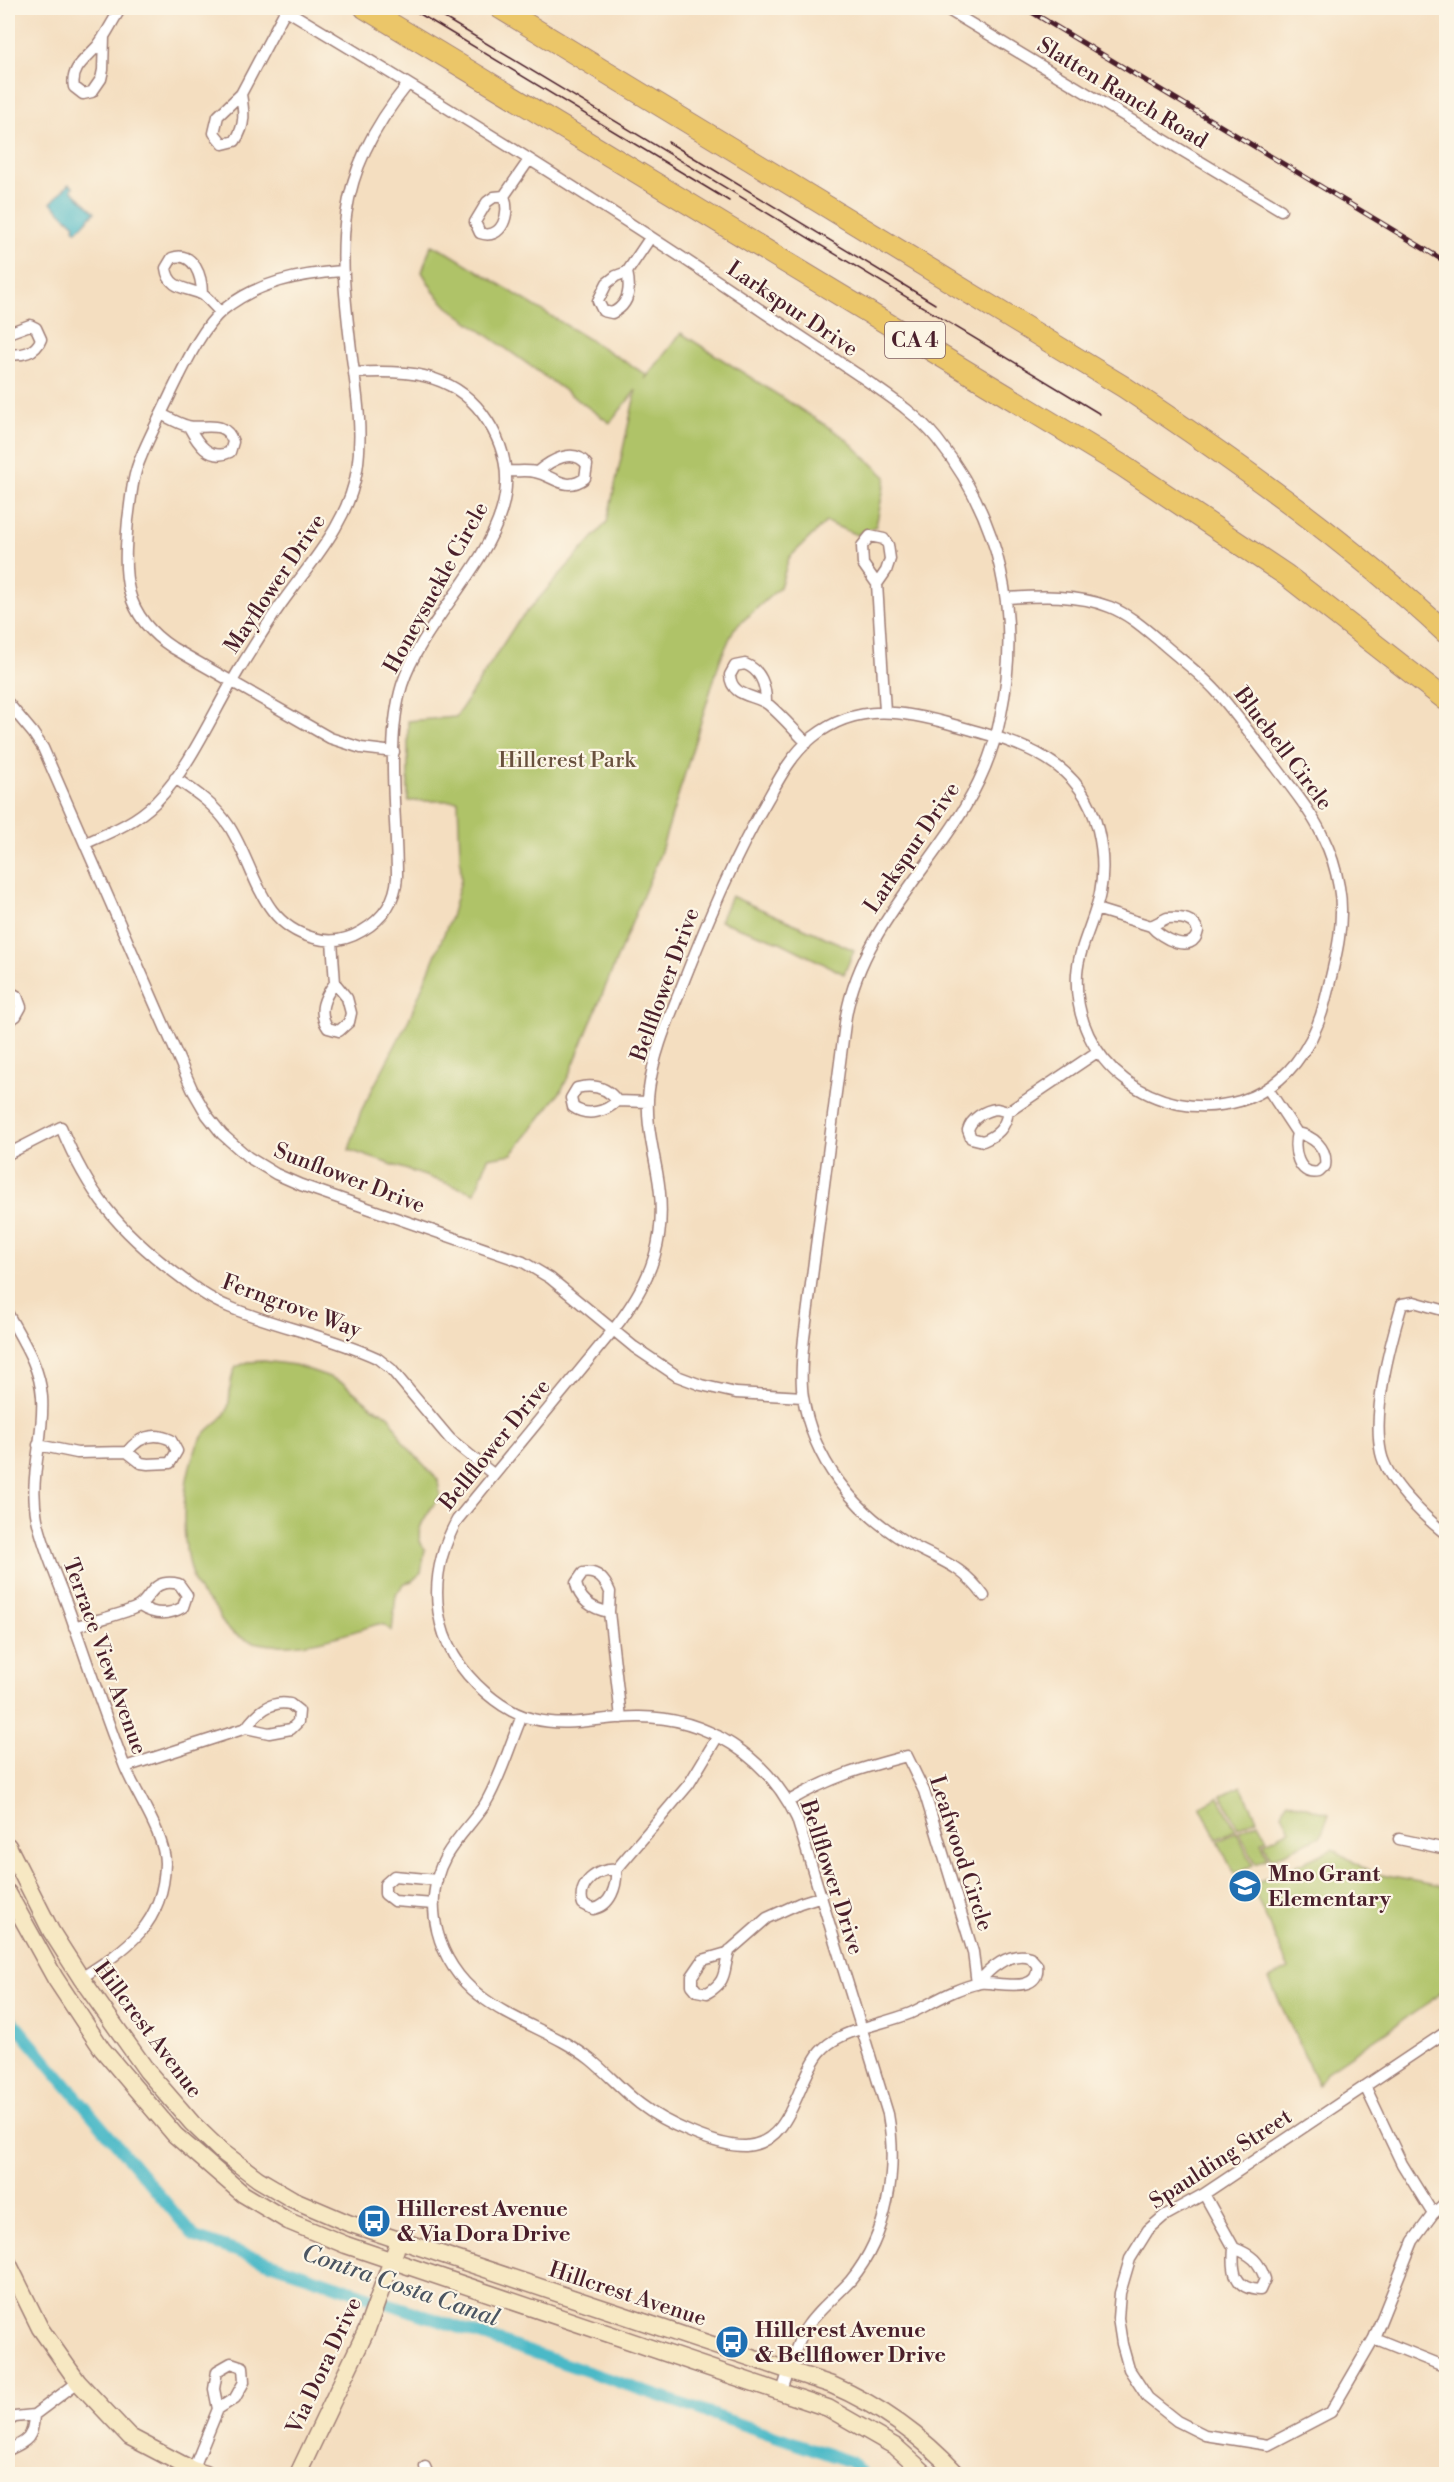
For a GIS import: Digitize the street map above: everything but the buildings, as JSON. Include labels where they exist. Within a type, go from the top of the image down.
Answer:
[{"type":"highway","name":"CA 4","points":[[365,8],[1124,466],[1286,575],[1446,700]]},
{"type":"highway","points":[[500,8],[1144,400],[1222,452],[1310,517],[1446,633]]},
{"type":"main road","name":"Hillcrest Avenue","points":[[8,1846],[51,1931],[81,1978],[147,2071],[192,2123],[221,2151],[258,2179],[292,2199],[348,2223],[832,2385],[881,2410],[933,2450],[957,2475]]},
{"type":"main road","name":"Hillcrest Avenue","points":[[8,1893],[55,1977],[102,2049],[175,2135],[243,2194],[271,2212],[325,2237],[828,2408],[896,2447],[926,2475]]},
{"type":"main road","name":"Via Dora Drive","points":[[298,2475],[374,2311],[399,2240]]},
{"type":"main road","points":[[8,2263],[40,2328],[78,2382],[130,2437],[200,2473]]},
{"type":"street","points":[[104,36],[101,79],[93,92],[83,94],[74,87],[74,76],[78,66],[104,36],[120,8]]},
{"type":"street","points":[[241,94],[284,8]]},
{"type":"street","name":"Larkspur Drive","points":[[284,8],[529,159],[878,388],[926,426],[953,462],[976,502],[1000,562],[1006,598],[1006,683],[995,737],[964,809],[889,914],[861,967],[849,1003],[804,1338],[803,1397],[810,1427],[820,1451],[830,1470],[850,1497],[887,1530],[966,1574],[984,1596]]},
{"type":"street","name":"Slatten Ranch Road","points":[[945,8],[1281,210]]},
{"type":"street","name":"Mayflower Drive","points":[[86,843],[128,825],[155,803],[175,778],[276,611],[328,541],[344,513],[352,490],[359,455],[359,406],[342,271],[343,227],[355,175],[377,127],[408,84]]},
{"type":"street","points":[[504,196],[529,159]]},
{"type":"street","points":[[627,272],[650,238]]},
{"type":"street","points":[[342,271],[299,275],[278,281],[242,298],[220,312],[193,352],[141,458],[133,483],[125,556],[127,589],[140,617],[158,638],[338,742],[361,748],[394,752]]},
{"type":"street","points":[[202,294],[220,312]]},
{"type":"street","points":[[8,333],[30,325],[36,328],[41,339],[38,346],[26,353],[8,354]]},
{"type":"street","name":"Honeysuckle Circle","points":[[332,941],[353,936],[370,926],[384,912],[395,891],[397,870],[394,718],[403,683],[419,651],[492,536],[504,502],[506,471],[500,447],[487,420],[477,407],[454,388],[433,377],[407,372],[354,373]]},
{"type":"street","points":[[161,414],[189,427]]},
{"type":"street","points":[[506,471],[537,472]]},
{"type":"street","points":[[877,584],[885,711]]},
{"type":"street","name":"Bluebell Circle","points":[[995,737],[1028,748],[1052,762],[1077,784],[1086,796],[1096,821],[1103,854],[1101,891],[1077,970],[1080,1012],[1097,1052],[1111,1069],[1127,1082],[1158,1098],[1180,1104],[1219,1106],[1254,1096],[1268,1089],[1299,1059],[1309,1043],[1319,1023],[1329,985],[1342,908],[1336,870],[1323,835],[1310,812],[1216,690],[1136,621],[1110,607],[1086,600],[1049,596],[1006,598]]},
{"type":"street","points":[[766,702],[807,743]]},
{"type":"street","name":"Sunflower Drive","points":[[8,703],[43,748],[192,1089],[215,1126],[237,1149],[261,1165],[301,1185],[523,1262],[550,1278],[657,1364],[688,1381],[738,1394],[803,1397]]},
{"type":"street","name":"Bellflower Drive","points":[[782,2391],[799,2341],[808,2324],[841,2291],[864,2262],[878,2230],[888,2197],[892,2158],[890,2128],[883,2095],[802,1831],[789,1802],[760,1765],[718,1736],[677,1721],[646,1717],[580,1724],[552,1722],[522,1716],[490,1696],[464,1671],[449,1648],[437,1607],[438,1570],[447,1538],[457,1520],[614,1329],[634,1302],[649,1274],[659,1239],[662,1197],[648,1123],[651,1078],[659,1047],[723,884],[750,829],[781,776],[807,743],[819,733],[856,716],[885,711],[913,714],[995,737]]},
{"type":"street","points":[[175,778],[207,800],[225,820],[264,897],[281,922],[290,929],[310,937],[332,941],[335,983]]},
{"type":"street","points":[[1096,909],[1151,926]]},
{"type":"street","points":[[8,991],[17,996],[21,1007],[16,1016],[8,1021]]},
{"type":"street","points":[[1008,1112],[1097,1052]]},
{"type":"street","points":[[1268,1089],[1297,1133]]},
{"type":"street","points":[[617,1101],[648,1102]]},
{"type":"street","name":"Ferngrove Way","points":[[8,1154],[61,1127],[79,1168],[100,1202],[140,1245],[160,1262],[201,1292],[228,1306],[377,1358],[391,1369],[450,1439],[493,1474]]},
{"type":"street","points":[[1446,1311],[1414,1302],[1402,1304],[1389,1348],[1378,1424],[1381,1455],[1396,1485],[1446,1534]]},
{"type":"street","name":"Terrace View Avenue","points":[[8,1314],[28,1351],[39,1380],[42,1399],[33,1488],[37,1519],[125,1767],[160,1838],[165,1863],[153,1915],[143,1931],[123,1949],[81,1978]]},
{"type":"street","points":[[38,1445],[77,1453],[127,1452]]},
{"type":"street","points":[[74,1627],[140,1606]]},
{"type":"street","points":[[609,1612],[621,1718]]},
{"type":"street","points":[[125,1767],[246,1728],[269,1733],[291,1729],[298,1722],[299,1711],[290,1704],[276,1704],[262,1709],[246,1728]]},
{"type":"street","points":[[522,1716],[486,1802],[452,1846],[437,1880],[434,1904],[438,1937],[456,1974],[474,1991],[500,2009],[577,2050],[654,2114],[715,2140],[746,2146],[770,2138],[785,2120],[820,2052],[833,2041],[861,2029],[907,2015],[942,1996],[977,1984],[1014,1986],[1029,1981],[1035,1977],[1037,1965],[1030,1957],[1021,1956],[992,1967],[977,1984]]},
{"type":"street","points":[[616,1870],[689,1784],[718,1736]]},
{"type":"street","name":"Leafwood Circle","points":[[789,1802],[813,1787],[844,1773],[907,1756],[924,1791],[932,1816],[973,1952],[977,1984]]},
{"type":"street","points":[[1399,1839],[1446,1849]]},
{"type":"street","points":[[434,1904],[390,1899],[385,1894],[385,1884],[394,1876],[437,1880]]},
{"type":"street","points":[[730,1950],[767,1917],[793,1905],[822,1896]]},
{"type":"street","name":"Spaulding Street","points":[[1446,2032],[1204,2193],[1164,2216],[1148,2230],[1130,2259],[1120,2293],[1118,2318],[1129,2369],[1148,2398],[1177,2421],[1204,2435],[1268,2445],[1331,2412],[1374,2338],[1413,2241],[1433,2214],[1446,2202]]},
{"type":"street","points":[[1365,2086],[1402,2164],[1433,2214]]},
{"type":"street","points":[[1204,2193],[1234,2248]]},
{"type":"street","points":[[1374,2338],[1446,2367]]},
{"type":"street","points":[[8,2421],[15,2417],[34,2415],[78,2382]]},
{"type":"street","points":[[200,2473],[218,2409]]},
{"type":"street","points":[[8,2450],[24,2443],[33,2431],[34,2415]]},
{"type":"green space","name":"Hillcrest Park","points":[[431,245],[442,249],[647,375],[645,379],[681,333],[844,437],[886,477],[876,526],[857,535],[826,522],[789,558],[780,587],[734,629],[720,660],[660,854],[570,1073],[561,1091],[512,1154],[488,1158],[475,1193],[349,1150],[361,1111],[409,1019],[451,917],[461,880],[458,801],[408,801],[408,721],[456,717],[516,624],[607,522],[636,390],[610,423],[448,307],[434,292],[422,272]]},
{"type":"green space","points":[[731,896],[854,950],[844,974],[780,942],[720,921]]},
{"type":"green space","points":[[264,1361],[295,1365],[343,1383],[374,1408],[390,1416],[403,1442],[438,1480],[440,1496],[420,1529],[419,1536],[425,1549],[421,1573],[412,1581],[405,1583],[396,1594],[392,1631],[378,1624],[304,1644],[258,1643],[229,1630],[215,1608],[199,1591],[189,1564],[184,1530],[185,1496],[190,1466],[202,1438],[227,1411],[232,1377],[236,1367],[248,1362]]},
{"type":"green space","points":[[1241,1786],[1257,1819],[1238,1828],[1222,1795]]},
{"type":"green space","points":[[1219,1797],[1236,1830],[1217,1839],[1200,1806]]},
{"type":"green space","points":[[1287,1801],[1329,1814],[1321,1836],[1271,1859],[1264,1843],[1290,1830],[1282,1813]]},
{"type":"green space","points":[[1258,1822],[1267,1839],[1261,1842],[1268,1858],[1256,1864],[1239,1831]]},
{"type":"green space","points":[[1237,1832],[1253,1865],[1234,1874],[1218,1841]]},
{"type":"green space","points":[[1333,1849],[1371,1873],[1446,1887],[1446,1987],[1430,2002],[1326,2072],[1318,2085],[1269,1979],[1289,1969],[1251,1885]]},
{"type":"water","points":[[69,184],[73,187],[71,190],[95,212],[77,231],[74,228],[75,225],[51,203]]},
{"type":"waterway","name":"Contra Costa Canal","points":[[8,2016],[195,2237],[851,2462],[863,2474]]},
{"type":"tram line","points":[[410,8],[729,201]]},
{"type":"tram line","points":[[428,8],[1100,414]]},
{"type":"tram line","points":[[668,142],[935,304]]},
{"type":"railway","points":[[1025,8],[1446,262]]},
{"type":"place","name":"Mno Grant Elementary","points":[[1245,1886]]},
{"type":"place","name":"Hillcrest Avenue & Via Dora Drive","points":[[374,2221]]},
{"type":"place","name":"Hillcrest Avenue & Bellflower Drive","points":[[732,2342]]}]
